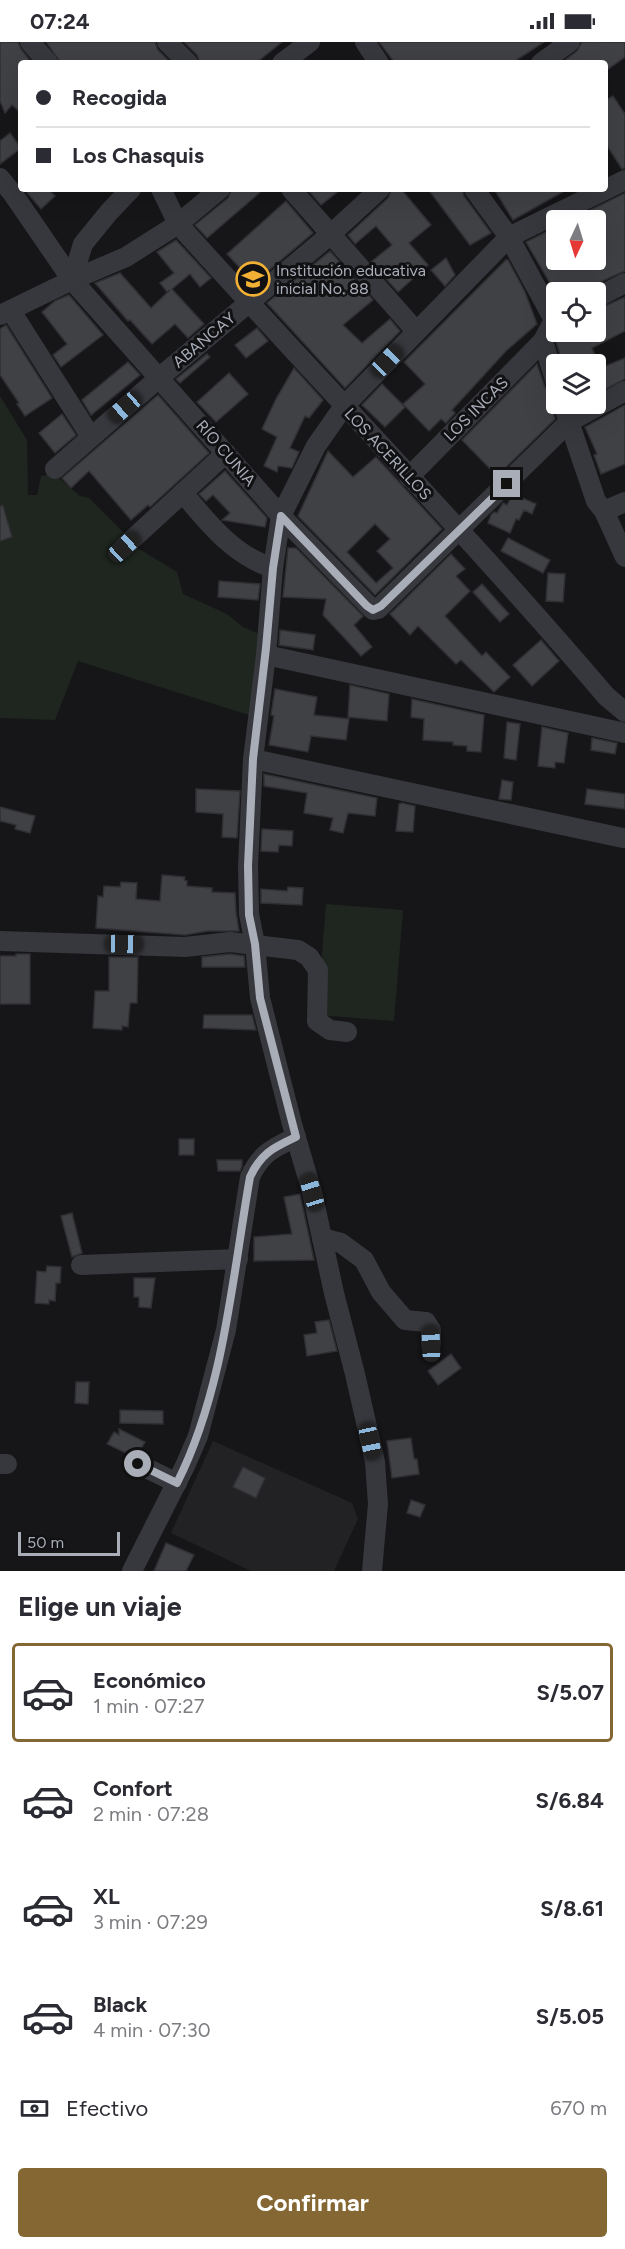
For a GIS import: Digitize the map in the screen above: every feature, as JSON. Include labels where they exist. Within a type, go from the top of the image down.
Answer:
[{"type":"street","points":[[30,42],[45,60]]},
{"type":"street","points":[[167,42],[185,60]]},
{"type":"street","points":[[286,60],[310,42]]},
{"type":"street","points":[[543,54],[570,42]]},
{"type":"street","name":"RÍO CUNIA","points":[[0,178],[72,279],[281,516],[367,606],[373,610],[381,606],[460,530]]},
{"type":"street","points":[[608,188],[625,180]]},
{"type":"street","points":[[72,279],[83,244],[128,192]]},
{"type":"street","name":"LOS ACERILLOS","points":[[162,192],[178,224],[248,303],[408,477],[460,530],[606,696],[625,712]]},
{"type":"street","points":[[91,437],[6,313],[72,279],[126,257],[178,224],[216,192]]},
{"type":"street","points":[[294,192],[416,331]]},
{"type":"street","name":"ABANCAY","points":[[55,469],[160,377],[331,234],[377,192]]},
{"type":"street","points":[[476,192],[508,237],[546,303]]},
{"type":"street","points":[[373,1571],[378,1504],[375,1462],[312,1192],[260,998],[255,944],[249,915],[248,866],[253,759],[266,655],[273,568],[281,516],[316,446],[344,406],[508,237],[600,192]]},
{"type":"street","points":[[606,293],[625,283]]},
{"type":"street","name":"LOS INCAS","points":[[408,477],[546,336]]},
{"type":"street","points":[[543,341],[547,354]]},
{"type":"street","points":[[606,398],[625,391]]},
{"type":"street","points":[[460,530],[565,414]]},
{"type":"street","points":[[566,414],[596,501],[604,511],[625,557]]},
{"type":"street","points":[[124,547],[226,453]]},
{"type":"street","points":[[183,493],[231,544],[273,568]]},
{"type":"street","points":[[604,511],[625,502]]},
{"type":"street","points":[[266,655],[625,733]]},
{"type":"street","points":[[253,759],[623,838]]},
{"type":"street","points":[[0,941],[185,947],[230,942],[298,950],[309,957],[318,970],[318,1021],[330,1030],[347,1032]]},
{"type":"street","points":[[132,1571],[198,1436],[225,1330],[250,1177],[256,1162],[268,1151],[296,1137]]},
{"type":"street","points":[[322,1238],[341,1243],[364,1260],[381,1292],[405,1320],[426,1322],[431,1330],[431,1344]]},
{"type":"street","points":[[81,1265],[238,1259]]},
{"type":"street","points":[[138,1464],[177,1483]]},
{"type":"shaded area","points":[[0,396],[27,440],[28,495],[37,495],[41,476],[54,474],[80,496],[89,498],[124,533],[122,550],[136,547],[177,572],[183,594],[227,614],[243,627],[267,637],[258,718],[78,661],[55,720],[0,718]]},
{"type":"shaded area","points":[[326,904],[403,910],[394,1021],[317,1015]]},
{"type":"shaded area","points":[[213,1441],[352,1503],[358,1519],[334,1571],[251,1571],[171,1533]]},
{"type":"building","points":[[0,42],[18,42],[30,60],[18,60],[18,110],[12,105],[5,113],[0,101]]},
{"type":"building","points":[[46,42],[155,42],[158,50],[168,60],[59,60]]},
{"type":"building","points":[[184,42],[282,42],[260,60],[199,60]]},
{"type":"building","points":[[379,42],[544,42],[517,60],[393,60]]},
{"type":"building","points":[[582,42],[625,42],[625,57],[608,69],[608,60],[565,60],[577,51]]},
{"type":"building","points":[[613,96],[625,114],[625,168],[622,169],[608,147],[608,99]]},
{"type":"building","points":[[10,133],[18,144],[18,150],[0,164],[0,141]]},
{"type":"building","points":[[27,192],[51,192],[55,196],[41,209]]},
{"type":"building","points":[[231,192],[261,192],[207,238],[195,225],[228,198]]},
{"type":"building","points":[[310,192],[337,192],[321,205]]},
{"type":"building","points":[[391,192],[404,192],[431,225],[409,243],[428,265],[398,292],[371,262],[392,245],[376,226],[355,244],[348,235],[388,198]]},
{"type":"building","points":[[430,192],[463,192],[491,233],[470,245]]},
{"type":"building","points":[[496,192],[563,192],[513,220]]},
{"type":"building","points":[[625,193],[625,271],[600,282],[549,282],[526,242],[546,232],[546,270],[606,270],[606,210],[590,210]]},
{"type":"building","points":[[286,201],[313,233],[254,283],[227,254]]},
{"type":"building","points":[[176,240],[211,278],[200,287],[190,274],[172,289],[204,324],[188,338],[175,324],[152,344],[130,320],[128,321],[95,283],[120,273],[151,308],[170,290],[167,292],[160,283],[174,273],[157,252]]},
{"type":"building","points":[[330,251],[373,300],[343,325],[362,343],[390,319],[400,331],[345,388],[267,303]]},
{"type":"building","points":[[446,258],[455,275],[445,286],[431,270]]},
{"type":"building","points":[[506,260],[525,292],[537,324],[506,351],[452,410],[455,413],[446,423],[441,419],[429,431],[403,404],[425,384],[404,362]]},
{"type":"building","points":[[69,295],[103,335],[61,367],[53,355],[67,344],[42,312],[55,301]]},
{"type":"building","points":[[625,297],[625,331],[606,341],[606,306]]},
{"type":"building","points":[[6,325],[52,398],[25,416],[0,375],[0,329]]},
{"type":"building","points":[[257,328],[268,341],[246,358],[235,345]]},
{"type":"building","points":[[556,342],[604,342],[592,348],[595,354],[560,354]]},
{"type":"building","points":[[207,354],[210,357],[180,383],[176,379]]},
{"type":"building","points":[[625,358],[625,379],[606,389],[606,366]]},
{"type":"building","points":[[128,362],[140,375],[91,415],[82,400]]},
{"type":"building","points":[[537,364],[546,388],[546,414],[554,414],[555,419],[497,476],[462,440]]},
{"type":"building","points":[[294,368],[323,400],[309,418],[305,416],[290,448],[299,452],[292,468],[278,466],[277,472],[264,466],[277,437],[262,429]]},
{"type":"building","points":[[229,373],[248,394],[216,422],[197,402]]},
{"type":"building","points":[[382,384],[405,407],[385,427],[362,405]]},
{"type":"building","points":[[158,395],[209,453],[150,507],[148,505],[131,520],[89,471],[71,488],[62,478]]},
{"type":"building","points":[[625,405],[625,464],[601,474],[594,455],[597,454],[585,427]]},
{"type":"building","points":[[62,414],[76,435],[55,453],[39,433]]},
{"type":"building","points":[[328,451],[353,477],[376,457],[442,529],[375,595],[298,516]],"holes":[[[375,524],[390,539],[377,551],[393,568],[376,583],[347,552]]]},
{"type":"building","points":[[225,471],[267,518],[265,527],[222,520],[230,513],[213,495],[206,501],[199,494]]},
{"type":"building","points":[[513,494],[536,504],[532,514],[524,510],[519,520],[516,519],[510,533],[488,523],[491,515],[494,512],[497,513],[503,503],[507,505]]},
{"type":"building","points":[[0,506],[3,506],[12,537],[0,541]]},
{"type":"building","points":[[508,538],[550,560],[543,573],[501,551]]},
{"type":"building","points":[[288,548],[296,548],[363,616],[354,625],[372,647],[361,656],[323,615],[326,599],[283,597]]},
{"type":"building","points":[[451,554],[465,569],[456,576],[470,591],[445,616],[482,656],[486,652],[510,677],[494,692],[461,660],[456,664],[418,626],[410,635],[390,614]]},
{"type":"building","points":[[548,573],[565,574],[563,602],[546,601]]},
{"type":"building","points":[[219,581],[260,584],[258,600],[218,597]]},
{"type":"building","points":[[482,584],[509,614],[500,622],[473,592]]},
{"type":"building","points":[[280,630],[315,635],[313,650],[279,645]]},
{"type":"building","points":[[541,640],[559,661],[532,686],[513,665]]},
{"type":"building","points":[[350,685],[389,694],[387,721],[348,717]]},
{"type":"building","points":[[275,689],[317,697],[314,715],[349,719],[346,740],[311,736],[308,752],[269,745],[274,716],[271,715]]},
{"type":"building","points":[[412,699],[484,715],[481,752],[467,751],[467,746],[453,745],[453,742],[423,740],[424,719],[411,717]]},
{"type":"building","points":[[507,722],[520,724],[516,760],[504,758]]},
{"type":"building","points":[[542,727],[568,733],[564,763],[555,762],[555,768],[538,766]]},
{"type":"building","points":[[592,738],[617,743],[615,754],[591,750]]},
{"type":"building","points":[[264,774],[377,798],[375,816],[348,813],[343,833],[330,830],[333,818],[304,813],[307,793],[264,786]]},
{"type":"building","points":[[502,780],[513,782],[511,800],[499,799]]},
{"type":"building","points":[[196,789],[240,791],[237,838],[222,837],[223,814],[196,812]]},
{"type":"building","points":[[587,789],[625,794],[625,809],[585,804]]},
{"type":"building","points":[[399,804],[415,806],[413,832],[396,831]]},
{"type":"building","points":[[0,807],[35,816],[30,833],[15,829],[16,825],[0,821]]},
{"type":"building","points":[[262,829],[293,831],[292,846],[279,845],[278,852],[261,851]]},
{"type":"building","points":[[162,875],[185,877],[187,886],[212,888],[212,892],[235,893],[239,931],[208,931],[185,935],[96,928],[98,896],[103,897],[104,886],[120,887],[121,882],[137,883],[136,899],[160,901]]},
{"type":"building","points":[[288,887],[303,888],[302,905],[261,903],[261,889],[287,891]]},
{"type":"building","points":[[16,954],[30,954],[30,1004],[0,1004],[0,956],[16,956]]},
{"type":"building","points":[[230,954],[244,956],[245,967],[202,967],[202,957]]},
{"type":"building","points":[[109,957],[138,957],[137,1003],[130,1003],[128,1027],[122,1026],[122,1030],[93,1028],[95,991],[109,991]]},
{"type":"building","points":[[204,1015],[252,1015],[256,1030],[203,1028]]},
{"type":"building","points":[[179,1139],[194,1139],[194,1155],[179,1155]]},
{"type":"building","points":[[217,1160],[242,1160],[242,1166],[240,1171],[218,1171]]},
{"type":"building","points":[[300,1194],[314,1260],[254,1261],[254,1237],[292,1234],[284,1197]]},
{"type":"building","points":[[72,1213],[82,1253],[72,1257],[61,1216]]},
{"type":"building","points":[[47,1266],[61,1267],[60,1283],[56,1283],[55,1301],[49,1300],[49,1304],[35,1303],[37,1271],[46,1272]]},
{"type":"building","points":[[134,1278],[155,1278],[151,1308],[139,1307],[139,1297],[134,1297]]},
{"type":"building","points":[[329,1320],[337,1351],[307,1356],[304,1335],[317,1333],[315,1322]]},
{"type":"building","points":[[451,1354],[461,1368],[438,1385],[428,1371]]},
{"type":"building","points":[[76,1382],[89,1382],[88,1404],[75,1403]]},
{"type":"building","points":[[120,1410],[163,1411],[163,1424],[120,1423]]},
{"type":"building","points":[[119,1429],[145,1442],[139,1452],[130,1455],[107,1444],[114,1432],[119,1435]]},
{"type":"building","points":[[411,1438],[419,1474],[392,1478],[387,1441]]},
{"type":"building","points":[[243,1467],[265,1478],[256,1498],[233,1487]]},
{"type":"building","points":[[411,1500],[425,1505],[420,1517],[407,1513]]},
{"type":"building","points":[[166,1543],[194,1555],[186,1571],[154,1571]]},
{"type":"place","name":"Institución educativa inicial No. 88","points":[[253,279]]},
{"type":"route","points":[[138,1464],[177,1483],[198,1436],[225,1330],[250,1177],[256,1162],[268,1151],[296,1137],[260,998],[255,944],[249,915],[251,783],[273,568],[281,516],[373,610],[378,609],[507,484]]}]
